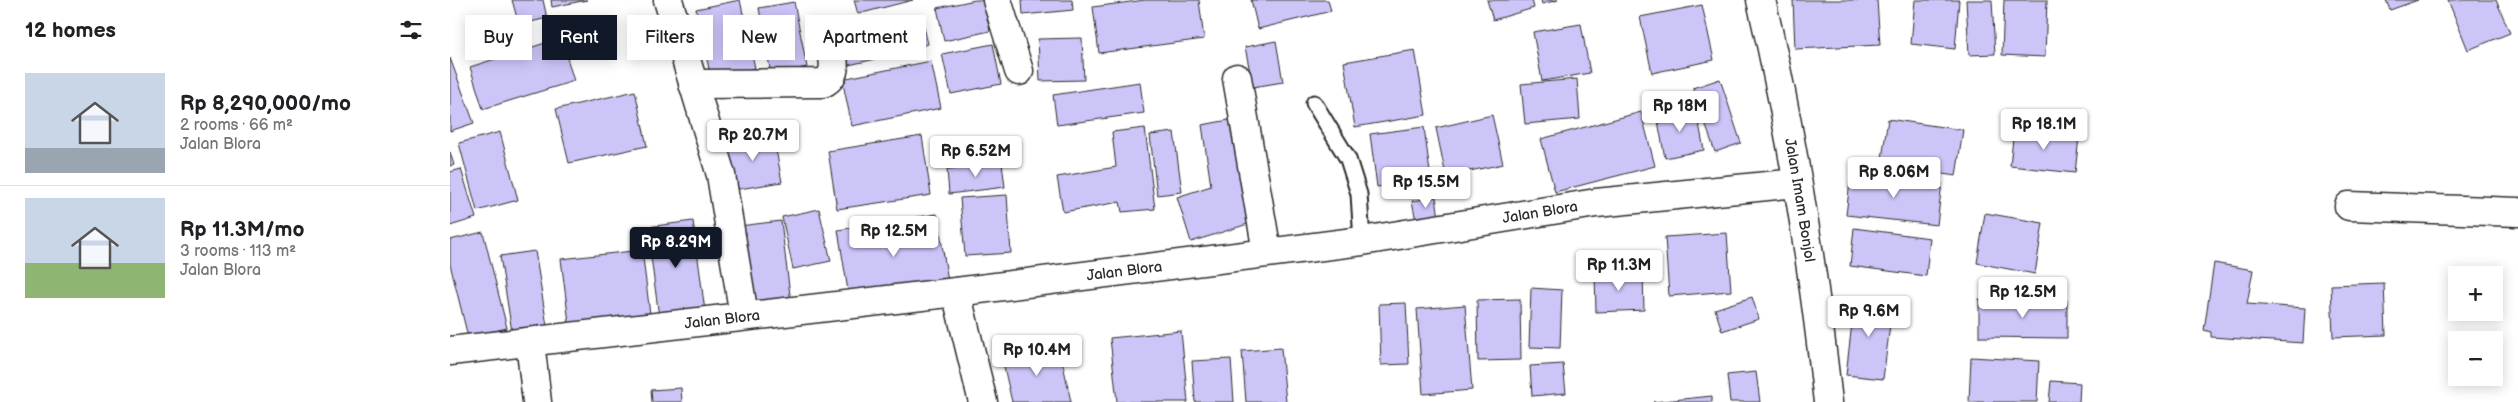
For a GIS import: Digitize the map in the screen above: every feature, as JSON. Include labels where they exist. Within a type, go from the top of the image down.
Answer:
[{"type":"main road","points":[[668,0],[721,176],[744,316]]},
{"type":"main road","points":[[997,0],[1019,71]]},
{"type":"main road","name":"Jalan Imam Bonjol","points":[[1761,0],[1797,183],[1820,333],[1828,402]]},
{"type":"main road","points":[[693,84],[823,83],[829,80],[834,72],[833,60]]},
{"type":"main road","points":[[1236,78],[1267,252]]},
{"type":"main road","name":"Jalan Blora","points":[[450,352],[956,292],[1362,241],[1596,203],[1797,183]]},
{"type":"main road","points":[[2349,206],[2518,212]]},
{"type":"main road","points":[[956,292],[983,402]]},
{"type":"main road","points":[[530,342],[537,402]]},
{"type":"lane","points":[[1314,103],[1348,159],[1359,194],[1362,241]]},
{"type":"building","points":[[512,0],[543,0],[546,15],[542,15],[542,19],[532,22],[532,15],[516,15]]},
{"type":"building","points":[[551,0],[587,0],[552,7]]},
{"type":"building","points":[[740,0],[743,15],[723,15],[723,60],[753,60],[755,68],[711,78],[707,60],[713,60],[713,15],[697,15],[696,9]]},
{"type":"building","points":[[854,0],[913,0],[858,14]]},
{"type":"building","points":[[983,0],[990,31],[944,41],[937,8]]},
{"type":"building","points":[[1022,0],[1072,0],[1073,10],[1023,15]]},
{"type":"building","points":[[1145,0],[1199,0],[1204,39],[1099,53],[1093,7]]},
{"type":"building","points":[[1251,0],[1328,0],[1331,11],[1258,29]]},
{"type":"building","points":[[1487,0],[1532,0],[1534,8],[1493,20]]},
{"type":"building","points":[[1541,0],[1558,0],[1542,4]]},
{"type":"building","points":[[1793,0],[1877,0],[1880,45],[1795,49]]},
{"type":"building","points":[[1915,0],[1959,0],[1955,49],[1911,44]]},
{"type":"building","points":[[1966,0],[1992,0],[1995,54],[1969,55]]},
{"type":"building","points":[[2004,0],[2047,0],[2045,57],[2002,55]]},
{"type":"building","points":[[2386,0],[2418,0],[2390,10]]},
{"type":"building","points":[[2448,0],[2496,0],[2510,33],[2468,50]]},
{"type":"building","points":[[794,2],[807,67],[771,74],[768,60],[795,60],[795,15],[760,15],[759,8]]},
{"type":"building","points":[[1702,5],[1714,60],[1652,73],[1640,17]]},
{"type":"building","points":[[1581,24],[1590,73],[1542,81],[1533,32]]},
{"type":"building","points":[[1082,38],[1084,80],[1040,81],[1038,39]]},
{"type":"building","points":[[1276,41],[1283,82],[1253,87],[1245,47]]},
{"type":"building","points":[[542,44],[542,60],[568,60],[574,81],[483,109],[470,67],[492,60],[532,60],[532,47]]},
{"type":"building","points":[[993,44],[1001,84],[951,94],[942,54]]},
{"type":"building","points":[[1415,50],[1426,115],[1355,127],[1344,62]]},
{"type":"building","points":[[450,58],[474,123],[450,131]]},
{"type":"building","points":[[843,60],[871,60],[844,66]]},
{"type":"building","points":[[931,61],[941,108],[852,126],[842,79]]},
{"type":"building","points":[[1577,79],[1580,119],[1525,124],[1521,84]]},
{"type":"building","points":[[1720,79],[1741,143],[1715,152],[1693,88]]},
{"type":"building","points":[[1140,82],[1144,113],[1057,125],[1053,95]]},
{"type":"building","points":[[635,91],[647,146],[569,163],[556,109]]},
{"type":"building","points":[[1696,108],[1704,150],[1665,158],[1657,116]]},
{"type":"building","points":[[1641,112],[1655,166],[1555,192],[1541,139]]},
{"type":"building","points":[[1492,115],[1503,164],[1446,176],[1436,128]]},
{"type":"building","points":[[1234,119],[1251,223],[1191,242],[1177,197],[1211,186],[1202,125]]},
{"type":"building","points":[[1888,119],[1963,130],[1956,176],[1881,165]]},
{"type":"building","points":[[1424,127],[1431,180],[1377,187],[1370,134]]},
{"type":"building","points":[[1145,128],[1155,209],[1122,212],[1120,202],[1063,212],[1057,177],[1116,167],[1112,132]]},
{"type":"building","points":[[2014,129],[2079,137],[2075,173],[2010,166]]},
{"type":"building","points":[[500,132],[518,200],[477,211],[459,143]]},
{"type":"building","points":[[1174,132],[1182,192],[1157,195],[1150,135]]},
{"type":"building","points":[[773,133],[782,182],[733,190],[724,142]]},
{"type":"building","points":[[922,136],[931,195],[837,209],[828,151]]},
{"type":"building","points":[[450,152],[454,165],[450,166]]},
{"type":"building","points":[[1002,163],[1005,187],[949,194],[947,169]]},
{"type":"building","points":[[461,169],[476,218],[450,226],[450,172]]},
{"type":"building","points":[[1851,173],[1942,183],[1937,225],[1846,215]]},
{"type":"building","points":[[1007,195],[1011,253],[965,256],[960,198]]},
{"type":"building","points":[[1436,197],[1439,218],[1416,221],[1412,201]]},
{"type":"building","points":[[819,209],[831,261],[793,269],[782,217]]},
{"type":"building","points":[[1985,213],[2043,223],[2035,274],[1977,263]]},
{"type":"building","points":[[937,214],[949,287],[850,303],[838,230]]},
{"type":"building","points":[[693,221],[705,311],[659,317],[647,227]]},
{"type":"building","points":[[781,221],[791,303],[749,308],[739,226]]},
{"type":"building","points":[[1854,228],[1930,238],[1926,276],[1850,266]]},
{"type":"building","points":[[483,232],[507,328],[468,337],[450,264],[450,240]]},
{"type":"building","points":[[1727,233],[1731,291],[1669,296],[1665,237]]},
{"type":"building","points":[[642,250],[651,322],[570,331],[561,259]]},
{"type":"building","points":[[535,251],[547,326],[512,332],[500,256]]},
{"type":"building","points":[[2214,263],[2253,270],[2247,304],[2305,308],[2303,343],[2211,337],[2211,332],[2204,330]]},
{"type":"building","points":[[1643,273],[1644,310],[1596,312],[1595,274]]},
{"type":"building","points":[[2384,283],[2386,335],[2333,337],[2331,285]]},
{"type":"building","points":[[1531,288],[1562,290],[1560,348],[1529,347]]},
{"type":"building","points":[[1752,297],[1759,319],[1722,331],[1715,309]]},
{"type":"building","points":[[1855,297],[1893,302],[1883,379],[1846,375]]},
{"type":"building","points":[[1520,299],[1521,360],[1478,361],[1477,300]]},
{"type":"building","points":[[1979,299],[2067,300],[2067,338],[1979,337]]},
{"type":"building","points":[[1406,303],[1409,364],[1381,365],[1379,304]]},
{"type":"building","points":[[1465,305],[1472,390],[1423,394],[1417,309]]},
{"type":"building","points":[[1181,331],[1188,402],[1117,402],[1110,338]]},
{"type":"building","points":[[1059,345],[1071,402],[1012,402],[1002,358]]},
{"type":"building","points":[[1281,348],[1286,402],[1246,402],[1242,351]]},
{"type":"building","points":[[1971,357],[2039,361],[2037,402],[1969,402]]},
{"type":"building","points":[[1231,359],[1234,402],[1195,402],[1192,361]]},
{"type":"building","points":[[1563,364],[1566,393],[1532,396],[1530,366]]},
{"type":"building","points":[[1756,372],[1760,402],[1730,402],[1727,375]]},
{"type":"building","points":[[2051,381],[2080,383],[2079,402],[2049,402]]},
{"type":"building","points":[[681,388],[682,402],[652,402],[651,390]]},
{"type":"building","points":[[1712,396],[1712,402],[1653,402]]}]
